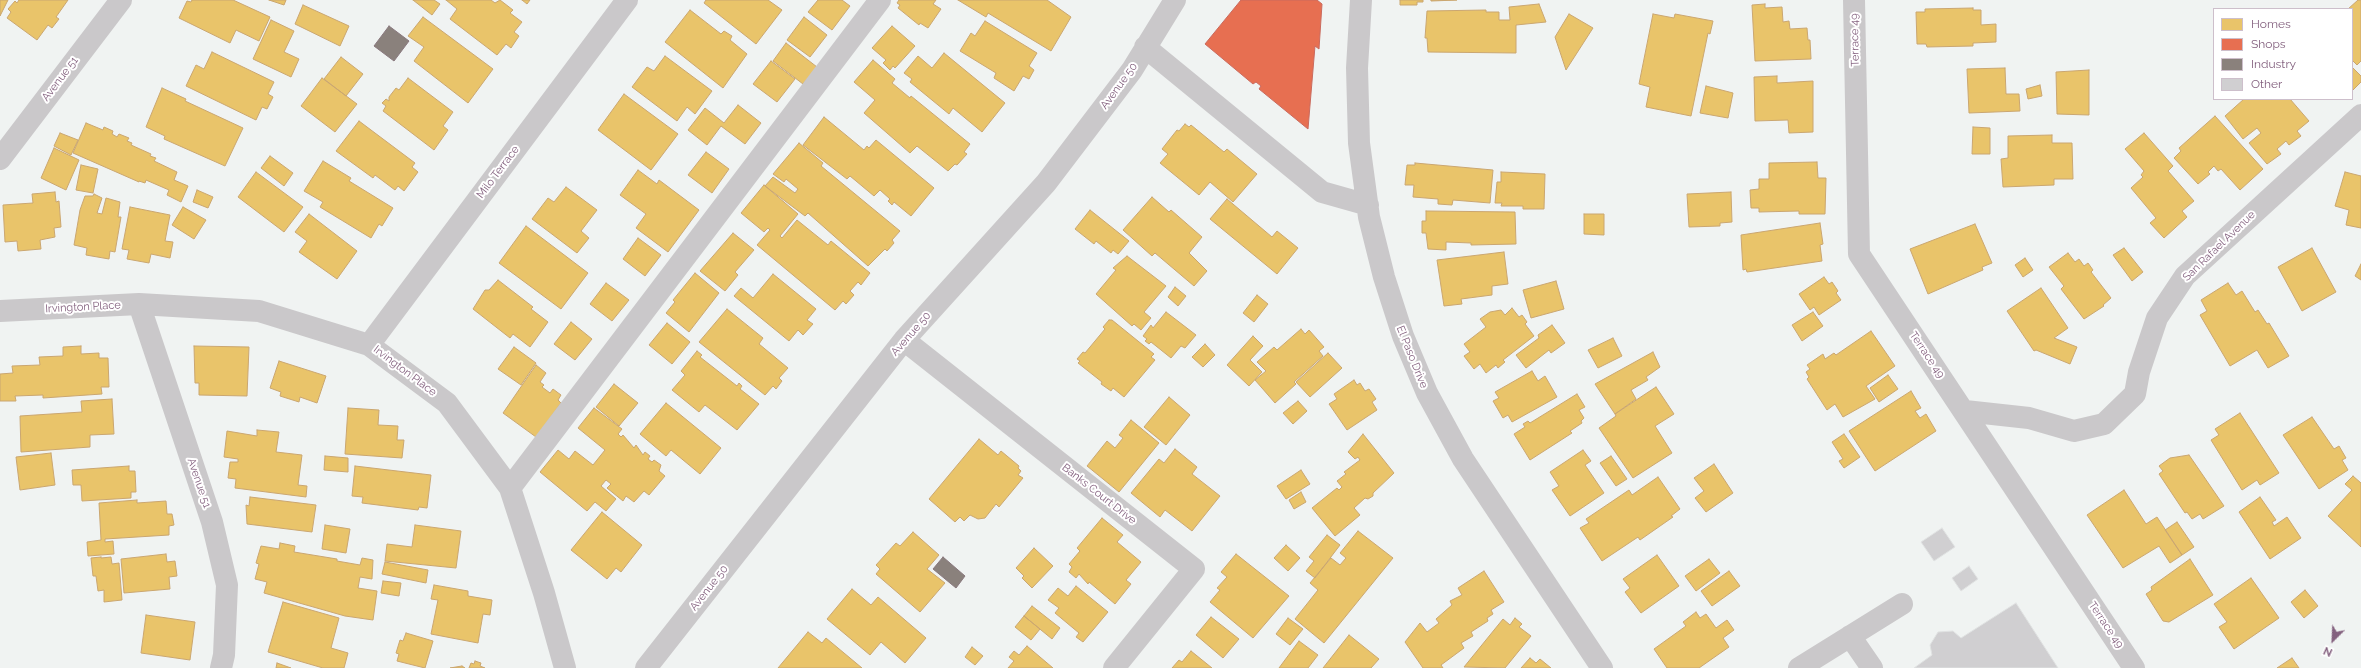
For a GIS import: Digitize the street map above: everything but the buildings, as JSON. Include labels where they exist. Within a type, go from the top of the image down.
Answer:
[{"type":"street","name":"Avenue 51","points":[[0,159],[121,0]]},
{"type":"street","name":"Milo Terrace","points":[[369,345],[627,0]]},
{"type":"street","points":[[510,488],[880,0]]},
{"type":"street","name":"Avenue 50","points":[[646,668],[904,340],[1046,183],[1128,76],[1175,0]]},
{"type":"street","name":"El Paso Drive","points":[[1362,0],[1357,68],[1358,128],[1368,205],[1384,277],[1403,336],[1427,393],[1463,459],[1602,668]]},
{"type":"street","name":"Terrace 49","points":[[1854,0],[1859,254],[1965,411],[2134,668]]},
{"type":"street","points":[[1146,47],[1322,192],[1368,205]]},
{"type":"street","name":"San Rafael Avenue","points":[[1965,411],[2029,418],[2074,431],[2104,424],[2135,394],[2139,372],[2157,318],[2185,276],[2361,116]]},
{"type":"street","name":"Avenue 51","points":[[139,304],[212,522],[227,585],[224,655],[221,668]]},
{"type":"street","name":"Irvington Place","points":[[0,311],[139,304],[258,311],[369,345],[447,403],[510,488],[544,594],[565,668]]},
{"type":"street","name":"Banks Court Drive","points":[[904,340],[1194,569],[1114,668]]},
{"type":"street","points":[[1799,668],[1902,604]]},
{"type":"street","points":[[1850,636],[1872,668]]}]
